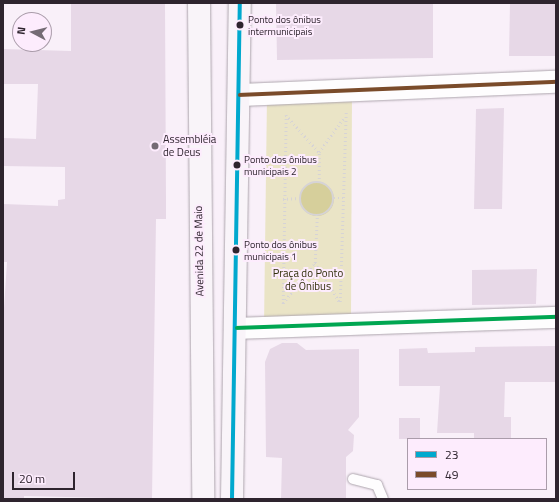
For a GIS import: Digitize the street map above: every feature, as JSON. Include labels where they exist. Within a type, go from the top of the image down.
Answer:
[{"type":"main road","name":"Avenida 22 de Maio","points":[[199,3],[203,499]]},
{"type":"main road","points":[[232,499],[237,328],[240,3]]},
{"type":"street","points":[[240,95],[267,96],[556,82]]},
{"type":"street","points":[[237,328],[556,317]]},
{"type":"lane","points":[[353,479],[377,485],[383,499]]},
{"type":"path","points":[[318,183],[319,152],[343,119],[352,92]]},
{"type":"path","points":[[267,96],[286,114],[319,152]]},
{"type":"path","points":[[283,304],[283,199],[286,114]]},
{"type":"path","points":[[340,302],[343,119]]},
{"type":"path","points":[[318,183],[330,188],[334,198],[332,209],[317,217],[307,213],[300,198],[305,188],[318,183]]},
{"type":"path","points":[[283,199],[300,198]]},
{"type":"path","points":[[334,198],[342,198]]},
{"type":"path","points":[[317,217],[315,262],[340,302],[351,324]]},
{"type":"path","points":[[264,326],[315,262]]},
{"type":"green space","name":"Praça do Ponto de Ônibus","points":[[352,92],[351,324],[264,326],[267,96]]},
{"type":"shaded area","points":[[314,182],[320,182],[329,187],[333,193],[333,205],[329,211],[320,216],[314,216],[305,211],[300,202],[300,196],[305,187]]},
{"type":"building","points":[[71,3],[165,3],[166,219],[156,219],[152,499],[24,496],[24,499],[3,499],[3,323],[7,262],[3,262],[3,204],[58,206],[58,200],[65,199],[65,167],[3,166],[3,138],[36,139],[38,84],[3,84],[3,49],[12,49],[12,52],[71,51]]},
{"type":"building","points":[[276,3],[433,3],[433,58],[277,60]]},
{"type":"building","points":[[510,3],[556,3],[556,56],[509,56]]},
{"type":"building","points":[[504,108],[502,209],[474,209],[476,109]]},
{"type":"building","points":[[537,269],[536,304],[472,305],[472,270]]},
{"type":"building","points":[[282,343],[297,343],[306,350],[359,349],[359,417],[348,430],[354,435],[353,451],[346,457],[346,499],[281,499],[282,458],[266,457],[265,362],[270,349]]},
{"type":"building","points":[[556,346],[556,382],[505,382],[504,417],[511,417],[511,438],[474,438],[474,433],[437,433],[440,386],[399,386],[399,349],[427,348],[428,353],[475,352],[475,347]]},
{"type":"building","points":[[399,418],[420,418],[420,438],[399,439]]},
{"type":"transit line","name":"23","points":[[232,499],[240,3]]},
{"type":"transit line","name":"49","points":[[240,95],[556,82]]},
{"type":"transit line","points":[[237,328],[556,317]]},
{"type":"place","name":"Ponto dos ônibus intermunicipais","points":[[240,25]]},
{"type":"place","name":"Assembléia de Deus","points":[[155,146]]},
{"type":"place","name":"Ponto dos ônibus municipais 2","points":[[237,165]]},
{"type":"place","name":"Ponto dos ônibus municipais 1","points":[[236,250]]}]
